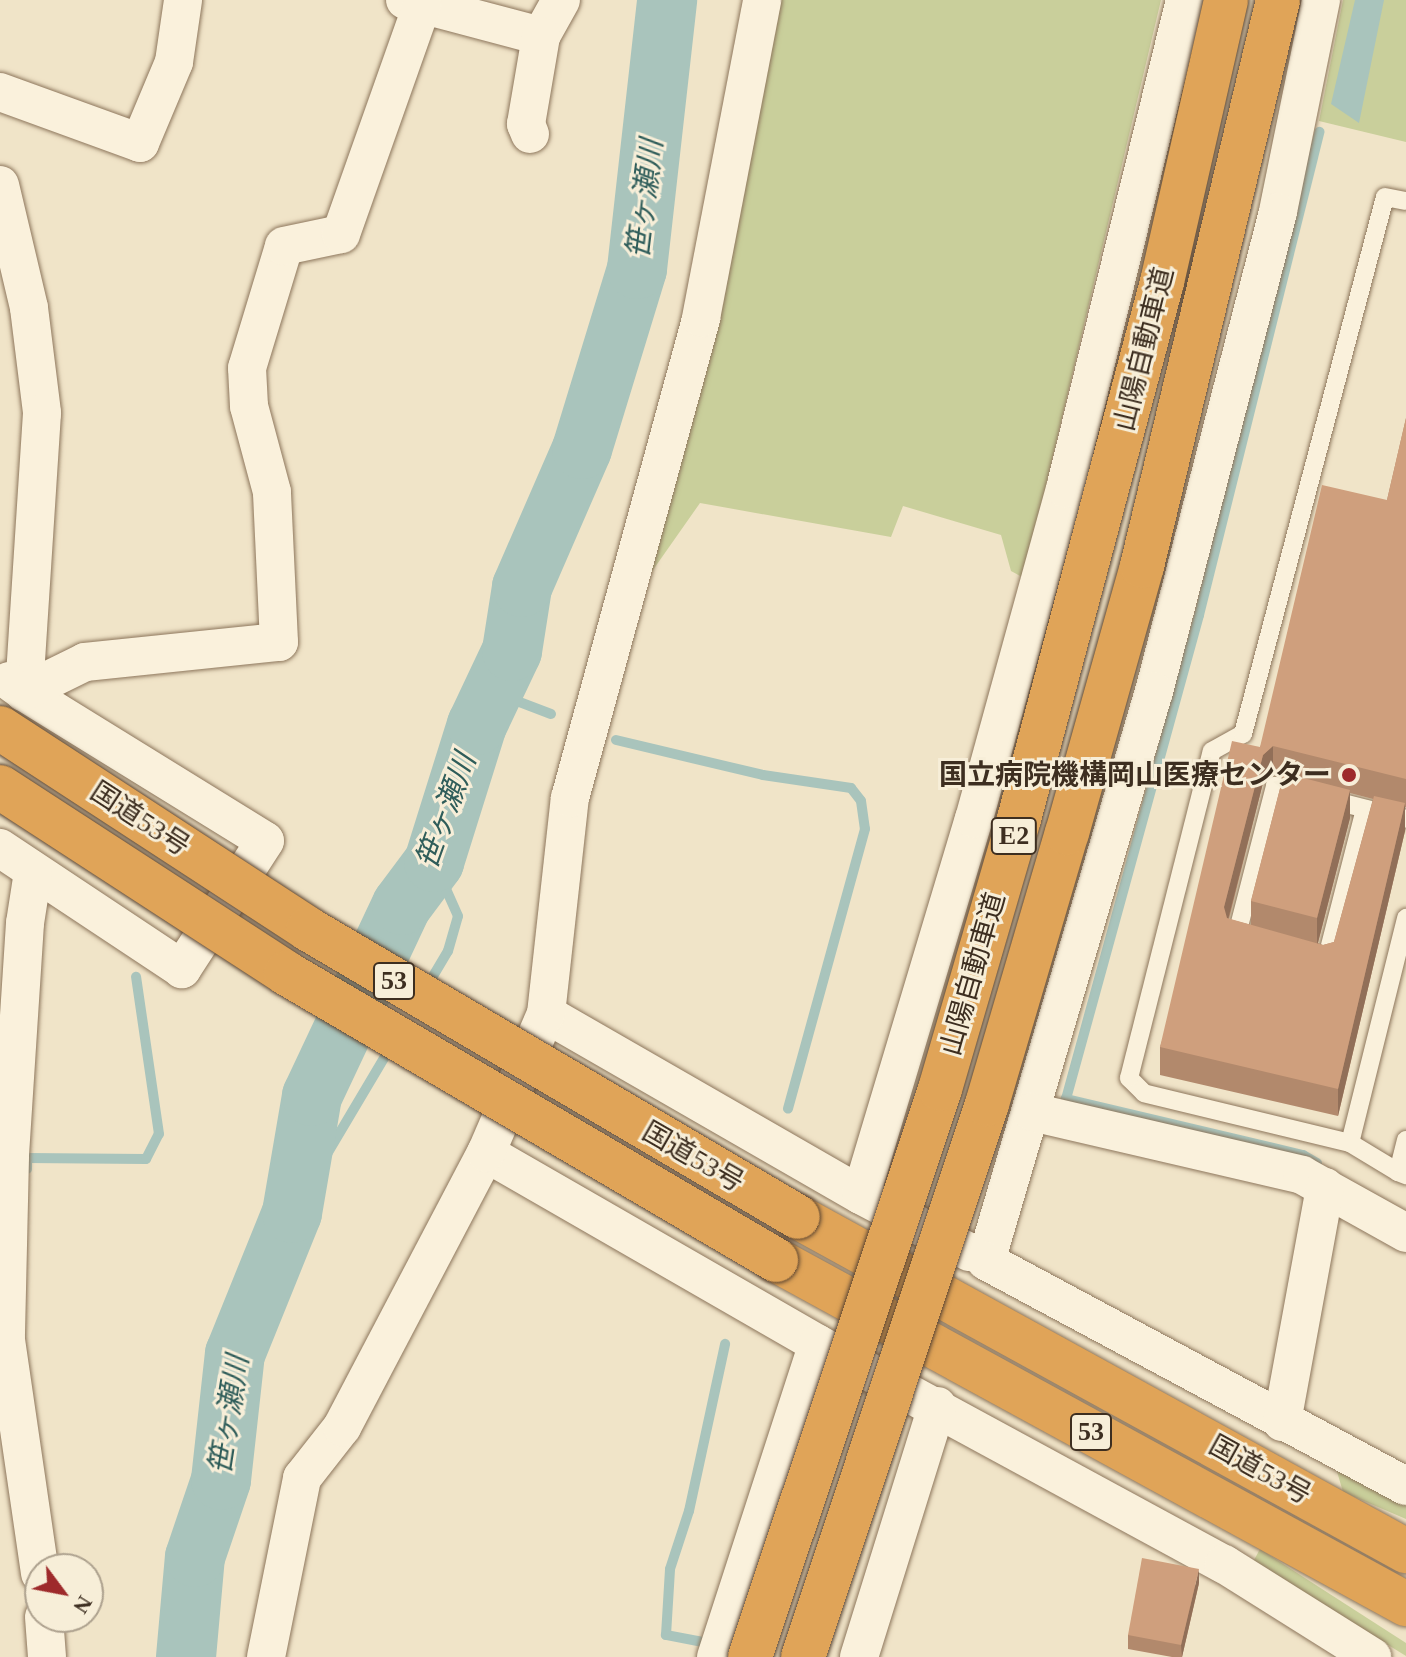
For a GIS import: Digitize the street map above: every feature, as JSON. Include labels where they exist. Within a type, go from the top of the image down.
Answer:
[{"type":"highway","name":"山陽自動車道","points":[[750,1657],[920,1149],[1019,819],[1158,297],[1226,0]]},
{"type":"highway","name":"山陽自動車道","points":[[803,1657],[978,1134],[1067,833],[1142,566],[1278,0]]},
{"type":"highway","name":"国道53号","points":[[0,728],[308,929],[798,1217],[1406,1551]]},
{"type":"highway","name":"国道53号","points":[[0,787],[286,973],[776,1260],[1406,1604]]},
{"type":"highway","name":"53","points":[[1326,1506],[1406,1536]]},
{"type":"street","points":[[0,92],[140,143],[174,62],[183,0]]},
{"type":"street","points":[[530,134],[526,124],[541,36],[561,0]]},
{"type":"street","points":[[266,1657],[302,1478],[342,1427],[486,1153],[546,1014],[570,798],[701,318],[762,0]]},
{"type":"street","points":[[861,1195],[974,819],[1065,489],[1185,0]]},
{"type":"street","points":[[986,1261],[1154,691],[1278,212],[1321,0]]},
{"type":"street","points":[[12,683],[85,662],[279,642],[272,492],[249,406],[247,368],[284,246],[341,234],[414,2],[541,36]]},
{"type":"street","points":[[0,185],[29,308],[42,413],[12,683]]},
{"type":"street","points":[[0,848],[182,969],[265,841],[12,683]]},
{"type":"street","points":[[33,872],[25,923],[10,1157],[6,1340],[37,1553]]},
{"type":"street","points":[[546,1014],[861,1195],[1406,1486]]},
{"type":"street","points":[[1032,1112],[1302,1175],[1406,1233]]},
{"type":"street","points":[[713,1285],[773,1144]]},
{"type":"street","points":[[486,1153],[818,1344],[1224,1564],[1372,1657]]},
{"type":"street","points":[[1282,1422],[1325,1187]]},
{"type":"street","points":[[716,1657],[818,1344]]},
{"type":"street","points":[[859,1657],[937,1406]]},
{"type":"street","points":[[45,1633],[47,1657]]},
{"type":"lane","points":[[1406,201],[1385,197],[1243,734],[1212,751],[1129,1078],[1144,1093],[1350,1143],[1402,1174],[1406,1140]]},
{"type":"lane","points":[[1266,946],[1236,938],[1275,786],[1406,819]]},
{"type":"lane","points":[[1296,953],[1326,961],[1365,809]]},
{"type":"lane","points":[[1350,1143],[1406,918]]},
{"type":"green space","points":[[771,0],[1161,0],[1024,578],[1011,571],[1001,535],[903,506],[891,537],[700,503],[634,597]]},
{"type":"green space","points":[[1343,0],[1406,0],[1406,142],[1319,121]]},
{"type":"green space","points":[[1336,1468],[1406,1504],[1406,1519],[1343,1492]]},
{"type":"green space","points":[[1260,1549],[1406,1643],[1406,1656],[1253,1562]]},
{"type":"water","points":[[1355,0],[1384,0],[1359,123],[1331,104]]},
{"type":"building","name":"国立病院機構岡山医療センター","points":[[1406,418],[1406,779],[1273,746],[1263,755],[1224,907],[1227,918],[1323,945],[1334,942],[1374,796],[1405,803],[1338,1089],[1160,1047],[1232,741],[1260,747],[1322,485],[1387,500]]},
{"type":"building","points":[[1284,773],[1350,790],[1317,918],[1251,901]]},
{"type":"building","points":[[1142,1558],[1199,1569],[1181,1645],[1128,1635]]},
{"type":"waterway","name":"笹ヶ瀬川","points":[[186,1657],[195,1557],[221,1480],[235,1354],[292,1213],[312,1096],[402,905],[434,862],[477,725],[512,651],[522,587],[582,449],[637,269],[667,0]]},
{"type":"waterway","points":[[1317,1163],[1303,1155],[1066,1099],[1199,615],[1319,132]]},
{"type":"waterway","points":[[493,692],[551,714]]},
{"type":"waterway","points":[[616,740],[763,775],[851,788],[861,801],[865,829],[788,1109]]},
{"type":"waterway","points":[[426,988],[448,951],[458,916],[434,862]]},
{"type":"waterway","points":[[27,1169],[27,1158],[146,1159],[159,1134],[136,977]]},
{"type":"waterway","points":[[292,1213],[391,1046]]},
{"type":"waterway","points":[[708,1643],[666,1635],[670,1569],[689,1511],[725,1344]]},
{"type":"place","name":"国立病院機構岡山医療センター","points":[[1349,775]]}]
